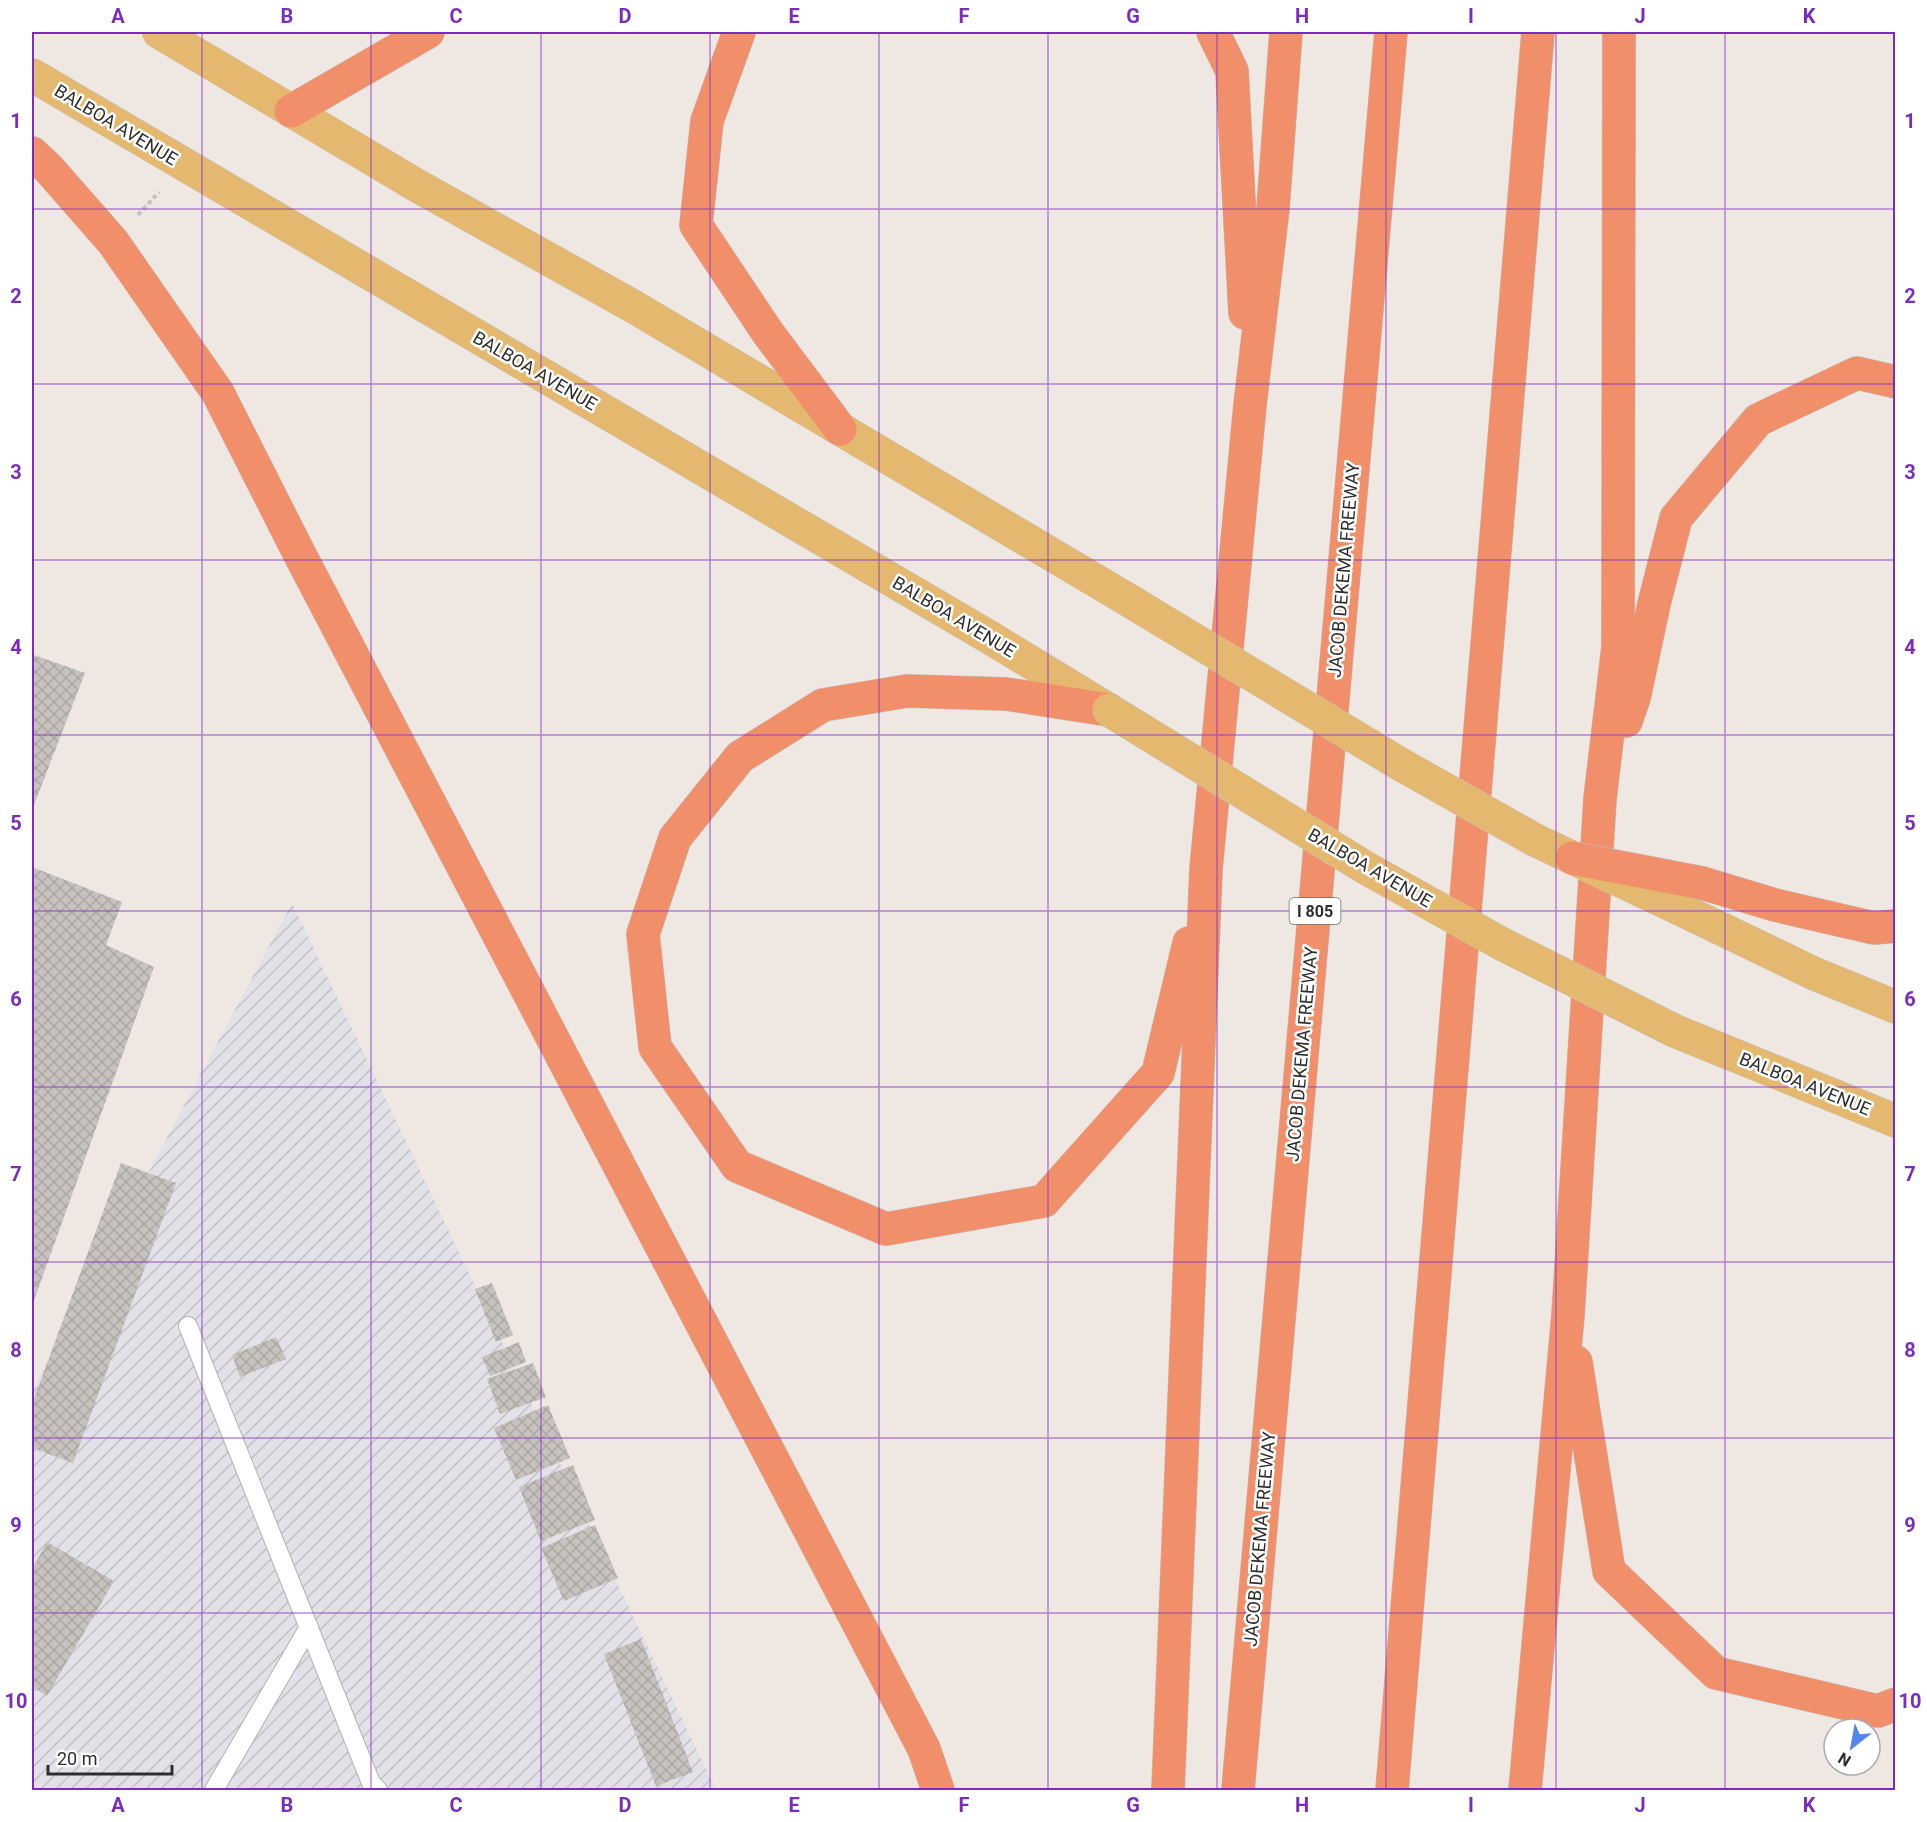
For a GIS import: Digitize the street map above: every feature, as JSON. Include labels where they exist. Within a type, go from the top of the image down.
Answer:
[{"type":"highway","points":[[291,111],[428,32]]},
{"type":"highway","points":[[738,32],[707,122],[696,225],[768,333],[840,429]]},
{"type":"highway","points":[[1213,32],[1232,71],[1250,405]]},
{"type":"highway","points":[[1168,1791],[1206,869],[1250,405],[1273,207],[1286,32]]},
{"type":"highway","name":"JACOB DEKEMA FREEWAY","points":[[1238,1791],[1391,32]]},
{"type":"highway","points":[[1392,1791],[1538,32]]},
{"type":"highway","points":[[1525,1791],[1569,1315],[1600,799],[1618,647],[1619,32]]},
{"type":"highway","points":[[32,153],[49,169],[113,242],[218,393],[320,594],[924,1749],[938,1791]]},
{"type":"highway","points":[[1600,799],[1634,698],[1654,604],[1676,518],[1758,420],[1857,373],[1896,382]]},
{"type":"highway","points":[[1109,710],[1006,694],[907,691],[823,705],[740,757],[675,838],[643,934],[655,1047],[737,1166],[886,1229],[1044,1201],[1158,1073],[1206,869]]},
{"type":"highway","points":[[1572,858],[1702,883],[1775,905],[1874,928],[1896,926]]},
{"type":"highway","points":[[1569,1315],[1609,1571],[1716,1673],[1878,1711],[1896,1704]]},
{"type":"main road","points":[[159,32],[426,190],[636,308],[1400,764],[1535,840],[1815,974],[1896,1007]]},
{"type":"main road","name":"BALBOA AVENUE","points":[[32,75],[958,619],[1366,868],[1502,944],[1675,1031],[1896,1121]]},
{"type":"lane","points":[[188,1326],[371,1784],[378,1791]]},
{"type":"lane","points":[[214,1791],[309,1627]]},
{"type":"path","points":[[113,242],[184,166]]},
{"type":"shaded area","points":[[292,903],[716,1790],[32,1790],[32,1391]]},
{"type":"building","points":[[34,655],[85,673],[32,810],[32,662]]},
{"type":"building","points":[[32,867],[122,902],[106,945],[154,967],[32,1306]]},
{"type":"building","points":[[121,1163],[176,1183],[73,1463],[32,1448],[32,1404]]},
{"type":"building","points":[[492,1283],[513,1335],[496,1342],[475,1289]]},
{"type":"building","points":[[276,1337],[286,1359],[240,1377],[232,1355]]},
{"type":"building","points":[[519,1342],[526,1362],[490,1376],[482,1357]]},
{"type":"building","points":[[533,1363],[546,1397],[500,1414],[487,1379]]},
{"type":"building","points":[[548,1405],[570,1458],[516,1480],[494,1428]]},
{"type":"building","points":[[573,1465],[595,1520],[541,1541],[519,1487]]},
{"type":"building","points":[[595,1525],[618,1578],[564,1601],[541,1548]]},
{"type":"building","points":[[47,1542],[114,1581],[47,1696],[32,1687],[32,1569]]},
{"type":"building","points":[[641,1639],[693,1772],[656,1786],[604,1654]]}]
